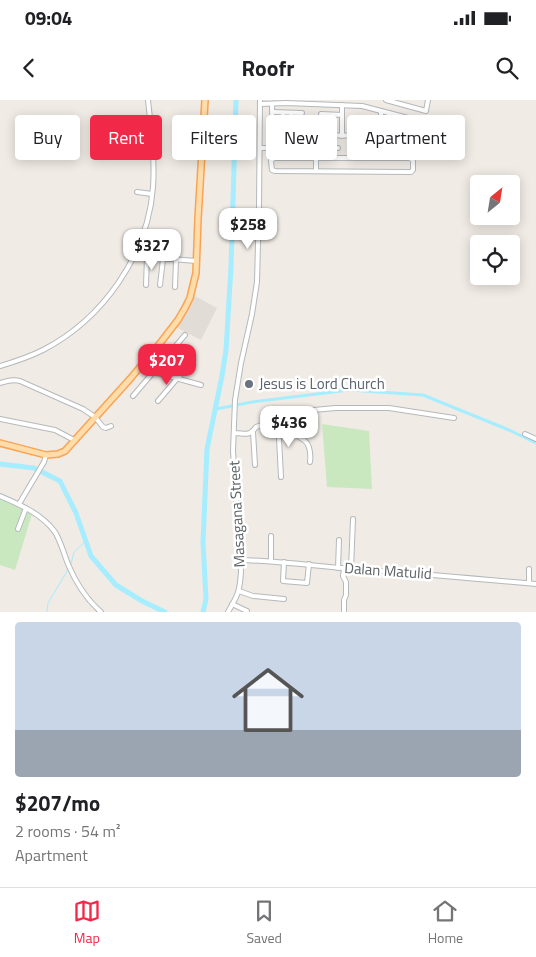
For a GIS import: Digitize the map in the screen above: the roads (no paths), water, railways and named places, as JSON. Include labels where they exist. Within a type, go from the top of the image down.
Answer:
[{"type":"main road","points":[[0,443],[46,455],[65,451],[139,368],[178,320],[194,286],[196,273],[205,100]]},
{"type":"street","points":[[0,366],[41,351],[82,324],[114,290],[136,254],[148,218],[152,194],[154,159],[148,100]]},
{"type":"street","points":[[386,100],[426,111],[428,100]]},
{"type":"street","points":[[260,102],[272,104],[362,106],[397,115]]},
{"type":"street","name":"Masagana Street","points":[[228,612],[239,591],[240,583],[233,451],[234,412],[241,362],[257,282],[260,102]]},
{"type":"street","points":[[272,104],[272,115]]},
{"type":"street","points":[[342,105],[342,136]]},
{"type":"street","points":[[272,112],[302,113]]},
{"type":"street","points":[[321,114],[342,115]]},
{"type":"street","points":[[337,136],[347,136]]},
{"type":"street","points":[[260,148],[266,148]]},
{"type":"street","points":[[316,160],[316,171]]},
{"type":"street","points":[[373,160],[373,171]]},
{"type":"street","points":[[260,161],[271,161],[273,171],[412,172],[412,160]]},
{"type":"street","points":[[137,192],[152,194]]},
{"type":"street","points":[[136,254],[163,259],[196,261]]},
{"type":"street","points":[[146,285],[147,257]]},
{"type":"street","points":[[160,285],[163,259]]},
{"type":"street","points":[[175,287],[176,260]]},
{"type":"street","points":[[133,396],[185,335]]},
{"type":"street","points":[[158,401],[193,360]]},
{"type":"street","points":[[139,368],[200,385]]},
{"type":"street","points":[[0,383],[13,380],[20,381],[83,409],[103,427],[111,426]]},
{"type":"street","points":[[255,465],[253,432],[256,427],[314,410],[389,408],[454,418]]},
{"type":"street","points":[[292,416],[291,423],[296,427],[298,436],[308,444],[310,462]]},
{"type":"street","points":[[0,419],[55,430],[74,440]]},
{"type":"street","points":[[278,419],[281,477]]},
{"type":"street","points":[[234,433],[249,434],[253,432]]},
{"type":"street","points":[[525,434],[536,439]]},
{"type":"street","points":[[20,504],[46,455]]},
{"type":"street","points":[[0,496],[20,504],[46,522],[54,531],[59,538],[69,566],[84,594],[101,612]]},
{"type":"street","points":[[18,529],[26,508]]},
{"type":"street","points":[[351,568],[353,519]]},
{"type":"street","points":[[271,536],[271,561]]},
{"type":"street","points":[[338,540],[338,568]]},
{"type":"street","points":[[338,549],[344,550]]},
{"type":"street","name":"Dalan Matulid","points":[[240,560],[309,564],[536,584]]},
{"type":"street","points":[[284,562],[282,581],[307,583],[309,564]]},
{"type":"street","points":[[344,568],[343,576],[346,582],[344,612]]},
{"type":"street","points":[[529,569],[529,583]]},
{"type":"street","points":[[239,591],[253,596],[284,598]]},
{"type":"street","points":[[232,604],[247,611]]},
{"type":"waterway","points":[[203,612],[206,599],[203,542],[207,449],[226,350],[231,267],[236,100]]},
{"type":"waterway","points":[[216,409],[252,402],[349,390],[423,395],[536,443]]},
{"type":"waterway","points":[[0,464],[34,468],[60,481],[76,513],[91,556],[116,585],[165,612]]},
{"type":"waterway","points":[[71,564],[74,552],[86,541]]},
{"type":"waterway","points":[[47,612],[48,603],[68,568]]},
{"type":"place","name":"Jesus is Lord Church","points":[[249,384]]}]
